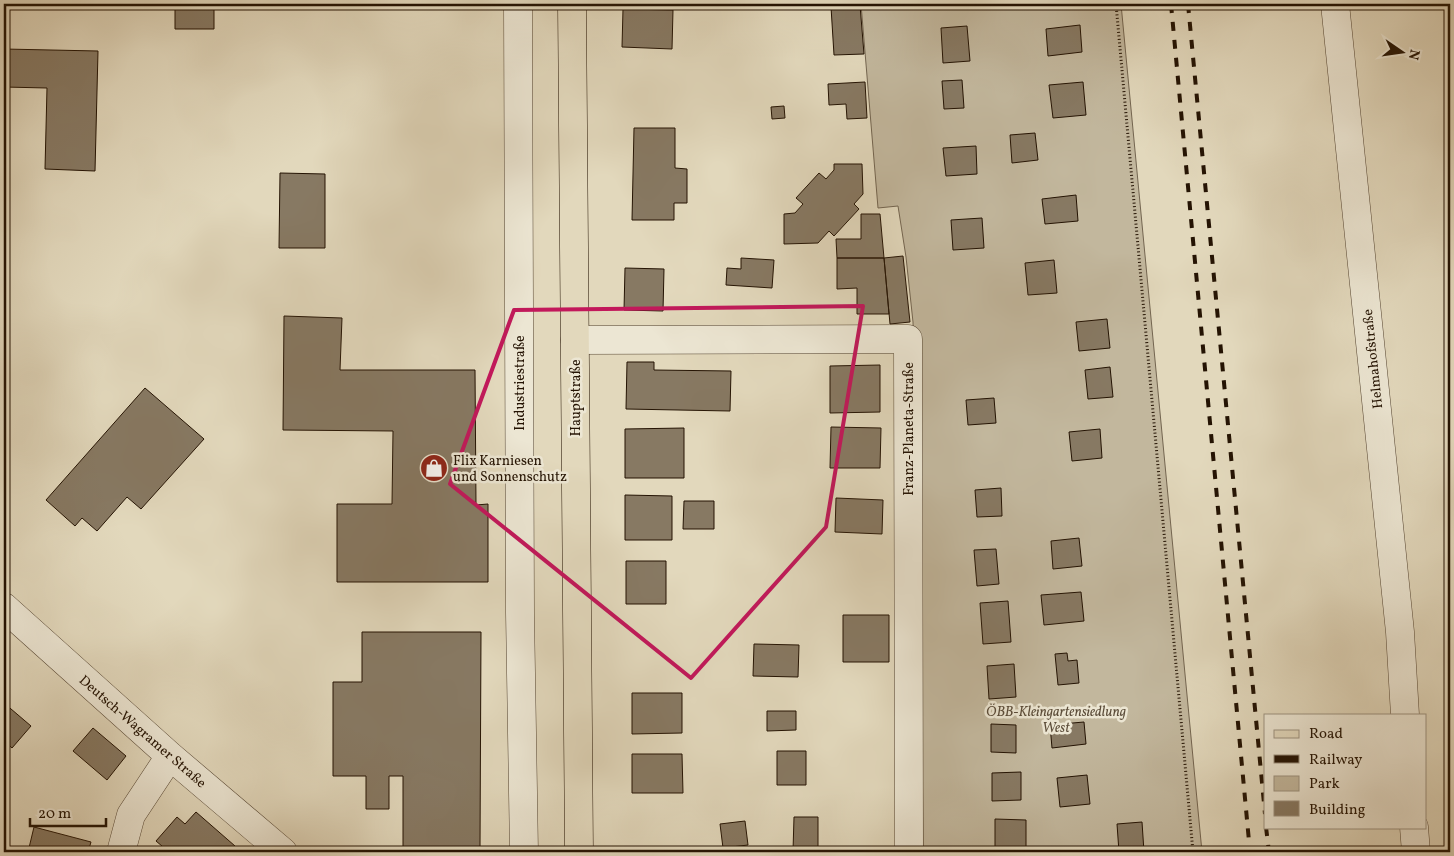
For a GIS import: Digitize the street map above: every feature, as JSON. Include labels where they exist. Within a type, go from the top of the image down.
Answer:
[{"type":"main road","name":"Hauptstraße","points":[[572,4],[579,852]]},
{"type":"street","name":"Industriestraße","points":[[518,4],[520,613],[524,852]]},
{"type":"street","name":"Helmahofstraße","points":[[1335,4],[1396,597],[1405,714]]},
{"type":"street","name":"Franz-Planeta-Straße","points":[[575,340],[908,339],[909,852]]},
{"type":"street","name":"Deutsch-Wagramer Straße","points":[[4,607],[170,756],[283,852]]},
{"type":"street","points":[[121,852],[131,814],[170,756]]},
{"type":"street","points":[[1414,828],[1416,852]]},
{"type":"path","points":[[1116,4],[1193,852]]},
{"type":"highlighted area","points":[[863,306],[826,527],[691,678],[450,484],[514,310]]},
{"type":"green space","name":"ÖBB-Kleingartensiedlung West","points":[[861,4],[1121,4],[1202,852],[923,852],[913,322],[898,206],[878,208]]},
{"type":"building","points":[[175,4],[214,4],[214,29],[175,29]]},
{"type":"building","points":[[860,5],[864,54],[834,55],[831,7]]},
{"type":"building","points":[[623,9],[673,10],[672,49],[622,47]]},
{"type":"building","points":[[1080,25],[1082,52],[1048,56],[1046,29]]},
{"type":"building","points":[[967,26],[970,61],[943,63],[941,28]]},
{"type":"building","points":[[4,49],[98,51],[95,171],[45,169],[47,88],[4,87]]},
{"type":"building","points":[[962,80],[964,108],[944,109],[942,81]]},
{"type":"building","points":[[865,82],[867,118],[847,119],[846,104],[829,105],[828,84]]},
{"type":"building","points":[[1083,82],[1086,115],[1053,118],[1049,85]]},
{"type":"building","points":[[784,106],[785,118],[772,119],[771,107]]},
{"type":"building","points":[[634,128],[675,128],[675,168],[687,169],[687,203],[674,203],[674,220],[632,220]]},
{"type":"building","points":[[1035,133],[1038,160],[1012,163],[1010,135]]},
{"type":"building","points":[[976,146],[977,174],[946,176],[943,148]]},
{"type":"building","points":[[834,164],[862,164],[863,194],[854,204],[859,209],[834,236],[829,231],[818,243],[784,244],[784,214],[795,213],[803,204],[796,198],[819,173],[826,179],[834,170]]},
{"type":"building","points":[[280,173],[325,174],[325,248],[279,248]]},
{"type":"building","points":[[1076,195],[1078,221],[1045,224],[1042,199]]},
{"type":"building","points":[[861,214],[880,214],[884,258],[837,258],[836,239],[861,239]]},
{"type":"building","points":[[982,218],[984,248],[953,250],[951,220]]},
{"type":"building","points":[[903,256],[910,322],[890,324],[884,258]]},
{"type":"building","points":[[741,258],[774,260],[772,288],[726,285],[727,268],[741,269]]},
{"type":"building","points":[[837,258],[884,258],[889,314],[857,314],[857,288],[837,289]]},
{"type":"building","points":[[1054,260],[1057,293],[1028,295],[1025,263]]},
{"type":"building","points":[[625,268],[664,269],[663,311],[624,310]]},
{"type":"building","name":"Flix Karniesen und Sonnenschutz","points":[[284,316],[342,318],[340,370],[475,370],[476,505],[488,504],[488,582],[337,582],[337,504],[392,504],[393,431],[283,430]]},
{"type":"building","points":[[1107,319],[1110,348],[1079,351],[1076,322]]},
{"type":"building","points":[[627,362],[654,362],[654,370],[731,371],[730,411],[626,409]]},
{"type":"building","points":[[880,365],[880,412],[830,413],[830,366]]},
{"type":"building","points":[[1110,367],[1113,397],[1088,399],[1085,370]]},
{"type":"building","points":[[145,388],[204,439],[141,509],[127,497],[97,531],[82,518],[75,526],[46,500]]},
{"type":"building","points":[[994,398],[996,423],[968,425],[966,400]]},
{"type":"building","points":[[831,427],[881,428],[880,468],[830,468]]},
{"type":"building","points":[[684,428],[684,478],[625,478],[625,429]]},
{"type":"building","points":[[1100,429],[1102,458],[1072,461],[1069,432]]},
{"type":"building","points":[[1001,488],[1002,516],[977,517],[975,490]]},
{"type":"building","points":[[625,495],[672,496],[672,540],[625,540]]},
{"type":"building","points":[[836,498],[883,500],[882,534],[835,532]]},
{"type":"building","points":[[684,501],[714,501],[714,529],[683,529]]},
{"type":"building","points":[[1079,538],[1082,566],[1053,569],[1051,541]]},
{"type":"building","points":[[996,549],[999,584],[977,586],[974,550]]},
{"type":"building","points":[[626,561],[666,561],[666,604],[626,604]]},
{"type":"building","points":[[1081,592],[1084,621],[1044,625],[1041,595]]},
{"type":"building","points":[[1008,601],[1011,642],[983,644],[980,603]]},
{"type":"building","points":[[843,615],[889,615],[889,662],[843,662]]},
{"type":"building","points":[[362,632],[481,632],[480,849],[403,849],[403,776],[389,776],[389,809],[366,809],[366,776],[333,776],[333,682],[362,682]]},
{"type":"building","points":[[754,644],[799,645],[798,677],[753,676]]},
{"type":"building","points":[[1067,653],[1068,661],[1077,660],[1079,683],[1058,685],[1055,654]]},
{"type":"building","points":[[1014,664],[1016,697],[989,699],[987,666]]},
{"type":"building","points":[[632,693],[682,693],[682,733],[632,734]]},
{"type":"building","points":[[4,703],[31,726],[12,748],[4,741]]},
{"type":"building","points":[[767,711],[796,711],[796,730],[767,731]]},
{"type":"building","points":[[1084,722],[1086,744],[1052,748],[1050,725]]},
{"type":"building","points":[[991,724],[1016,725],[1016,753],[991,752]]},
{"type":"building","points":[[93,728],[126,756],[107,780],[73,751]]},
{"type":"building","points":[[777,751],[806,751],[806,785],[777,785]]},
{"type":"building","points":[[632,754],[682,754],[683,793],[632,793]]},
{"type":"building","points":[[1021,772],[1021,800],[992,801],[992,773]]},
{"type":"building","points":[[1087,775],[1090,804],[1060,807],[1057,778]]},
{"type":"building","points":[[196,812],[235,846],[229,852],[169,852],[156,841],[177,817],[185,824]]},
{"type":"building","points":[[794,817],[818,817],[818,851],[793,851]]},
{"type":"building","points":[[995,819],[1026,820],[1026,847],[995,847]]},
{"type":"building","points":[[745,821],[748,845],[723,848],[720,824]]},
{"type":"building","points":[[1142,822],[1144,852],[1119,852],[1117,824]]},
{"type":"building","points":[[34,827],[91,842],[88,852],[28,852]]},
{"type":"building","points":[[629,850],[654,850],[654,852],[629,852]]},
{"type":"railway","points":[[1171,4],[1250,852]]},
{"type":"railway","points":[[1188,4],[1264,803]]},
{"type":"railway","points":[[1266,828],[1269,852]]},
{"type":"place","name":"Flix Karniesen und Sonnenschutz","points":[[434,468]]}]
